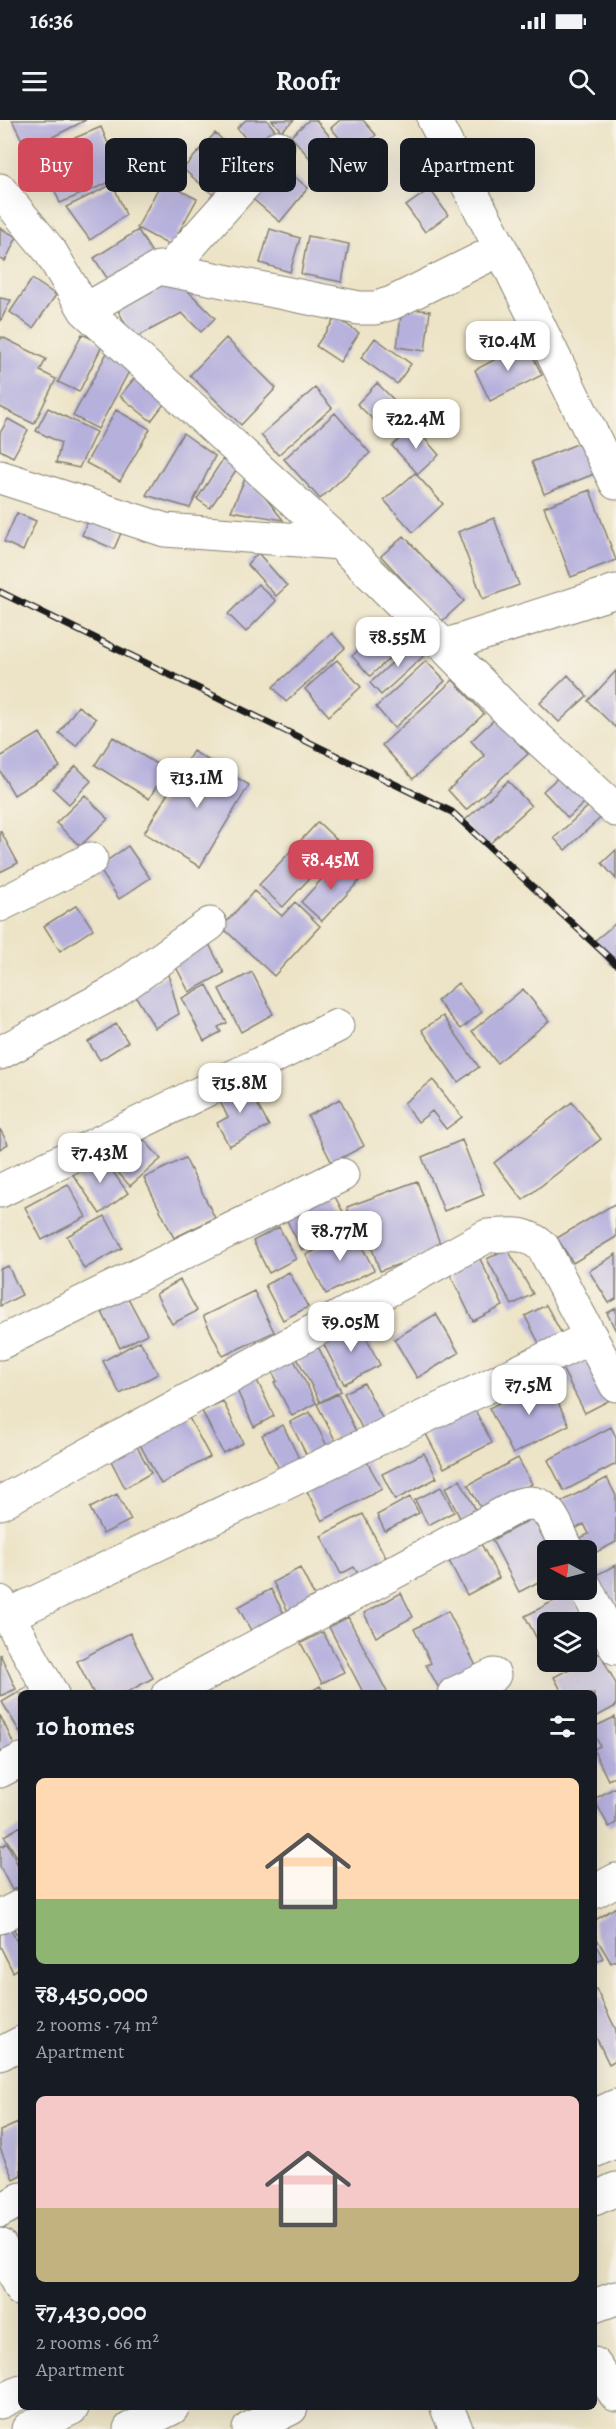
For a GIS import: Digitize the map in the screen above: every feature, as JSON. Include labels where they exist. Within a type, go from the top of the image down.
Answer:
[{"type":"main road","points":[[434,120],[501,249],[616,483]]},
{"type":"main road","points":[[0,190],[50,251],[85,310],[340,543],[506,709],[616,810]]},
{"type":"main road","points":[[85,310],[159,268],[169,269],[238,192]]},
{"type":"main road","points":[[159,268],[359,308],[375,308],[392,303],[501,249]]},
{"type":"main road","points":[[0,477],[165,530],[340,543]]},
{"type":"main road","points":[[444,646],[616,591]]},
{"type":"main road","points":[[0,905],[91,859]]},
{"type":"main road","points":[[0,1053],[113,993],[210,924]]},
{"type":"main road","points":[[0,1191],[337,1026]]},
{"type":"main road","points":[[0,1343],[342,1175]]},
{"type":"main road","points":[[0,1503],[487,1236],[531,1237],[543,1246],[616,1385]]},
{"type":"main road","points":[[49,1690],[5,1620],[591,1336]]},
{"type":"main road","points":[[175,1690],[519,1505],[528,1502],[539,1503],[547,1510],[562,1540]]},
{"type":"main road","points":[[592,1600],[616,1648]]},
{"type":"main road","points":[[462,1690],[494,1674]]},
{"type":"main road","points":[[0,1771],[18,1762]]},
{"type":"main road","points":[[597,1890],[616,1880]]},
{"type":"main road","points":[[0,1917],[18,1908]]},
{"type":"main road","points":[[0,2054],[18,2045]]},
{"type":"main road","points":[[597,2115],[616,2106]]},
{"type":"main road","points":[[597,2150],[616,2141]]},
{"type":"main road","points":[[597,2198],[616,2189]]},
{"type":"main road","points":[[0,2211],[18,2201]]},
{"type":"main road","points":[[0,2245],[18,2284]]},
{"type":"main road","points":[[597,2305],[616,2298]]},
{"type":"main road","points":[[597,2368],[616,2395]]},
{"type":"main road","points":[[0,2402],[18,2393]]},
{"type":"main road","points":[[28,2429],[68,2410]]},
{"type":"main road","points":[[130,2429],[168,2410]]},
{"type":"main road","points":[[249,2429],[287,2410]]},
{"type":"main road","points":[[448,2410],[456,2429]]},
{"type":"building","points":[[12,120],[86,120],[51,138],[21,138]]},
{"type":"building","points":[[246,120],[267,120],[278,134],[273,138],[245,138],[237,128]]},
{"type":"building","points":[[272,120],[294,120],[281,131]]},
{"type":"building","points":[[309,120],[316,120],[331,138],[308,138],[308,156],[296,142],[296,138],[291,136]]},
{"type":"building","points":[[340,120],[363,120],[376,135],[373,138],[340,138],[331,128]]},
{"type":"building","points":[[101,127],[106,138],[105,184],[93,189],[93,138],[75,138]]},
{"type":"building","points":[[215,133],[220,138],[211,138]]},
{"type":"building","points":[[199,151],[199,183],[187,172],[187,164]]},
{"type":"building","points":[[296,178],[308,188],[280,222],[249,196],[252,192],[296,192]]},
{"type":"building","points":[[105,188],[105,192],[116,192],[126,215],[90,240],[66,207]]},
{"type":"building","points":[[55,192],[86,192],[60,203]]},
{"type":"building","points":[[156,192],[183,192],[197,199],[171,246],[137,228]]},
{"type":"building","points":[[210,192],[222,192],[217,198]]},
{"type":"building","points":[[426,192],[432,192],[448,215],[425,232],[406,206]]},
{"type":"building","points":[[0,228],[17,237],[5,261],[0,259]]},
{"type":"building","points":[[270,229],[300,238],[290,272],[260,263]]},
{"type":"building","points":[[138,230],[157,261],[114,289],[94,258]]},
{"type":"building","points":[[308,236],[349,244],[342,282],[301,274]]},
{"type":"building","points":[[175,278],[215,318],[201,332],[182,313],[133,339],[117,308]]},
{"type":"building","points":[[32,279],[56,295],[33,328],[10,312]]},
{"type":"building","points":[[0,298],[11,300],[0,322]]},
{"type":"building","points":[[402,308],[430,311],[425,351],[397,347]]},
{"type":"building","points":[[336,317],[359,333],[340,362],[316,346]]},
{"type":"building","points":[[82,334],[103,344],[79,392],[58,382]]},
{"type":"building","points":[[2,337],[46,359],[40,371],[56,379],[34,424],[0,407],[0,341]]},
{"type":"building","points":[[226,338],[276,388],[241,425],[190,375]]},
{"type":"building","points":[[375,338],[411,364],[397,384],[361,358]]},
{"type":"building","points":[[526,343],[542,375],[490,401],[475,370]]},
{"type":"building","points":[[108,351],[133,364],[98,429],[73,416]]},
{"type":"building","points":[[137,375],[168,399],[151,421],[120,396]]},
{"type":"building","points":[[377,383],[402,408],[382,428],[357,404]]},
{"type":"building","points":[[315,388],[332,408],[278,455],[261,435]]},
{"type":"building","points":[[48,408],[96,432],[79,468],[56,463],[61,443],[36,431]]},
{"type":"building","points":[[116,410],[150,429],[120,481],[86,463]]},
{"type":"building","points":[[335,413],[370,453],[320,499],[284,459]]},
{"type":"building","points":[[8,419],[28,430],[13,457],[0,450],[0,433]]},
{"type":"building","points":[[414,426],[439,455],[418,474],[392,446]]},
{"type":"building","points":[[183,433],[215,456],[190,508],[146,495]]},
{"type":"building","points":[[582,442],[594,474],[544,494],[532,462]]},
{"type":"building","points":[[223,459],[237,469],[210,508],[197,499]]},
{"type":"building","points":[[415,473],[443,504],[413,532],[384,500]]},
{"type":"building","points":[[247,474],[283,520],[231,511]]},
{"type":"building","points":[[590,490],[616,560],[571,577],[544,507]]},
{"type":"building","points":[[17,513],[36,521],[23,551],[4,542]]},
{"type":"building","points":[[494,518],[519,585],[483,599],[458,532]]},
{"type":"building","points":[[89,519],[121,533],[114,549],[82,535]]},
{"type":"building","points":[[404,536],[464,601],[441,622],[381,556]]},
{"type":"building","points":[[258,553],[287,586],[276,596],[247,564]]},
{"type":"building","points":[[258,584],[276,601],[246,632],[228,614]]},
{"type":"building","points":[[392,619],[411,639],[370,676],[352,656]]},
{"type":"building","points":[[332,633],[345,648],[286,702],[273,687]]},
{"type":"building","points":[[416,641],[427,653],[381,695],[370,683]]},
{"type":"building","points":[[337,660],[361,687],[329,716],[305,689]]},
{"type":"building","points":[[426,661],[445,681],[394,728],[376,707]]},
{"type":"building","points":[[616,671],[616,728],[588,701]]},
{"type":"building","points":[[568,675],[587,696],[559,722],[540,703]]},
{"type":"building","points":[[453,680],[484,714],[413,779],[382,745]]},
{"type":"building","points":[[78,706],[96,719],[76,746],[59,733]]},
{"type":"building","points":[[496,718],[528,754],[466,810],[448,790],[485,756],[471,741]]},
{"type":"building","points":[[40,733],[60,767],[14,795],[0,771],[0,757]]},
{"type":"building","points":[[113,737],[166,770],[149,799],[95,765]]},
{"type":"building","points":[[193,751],[249,785],[200,867],[144,833]]},
{"type":"building","points":[[76,766],[91,781],[69,804],[53,789]]},
{"type":"building","points":[[563,773],[587,800],[568,818],[543,791]]},
{"type":"building","points":[[508,781],[531,806],[486,847],[463,822]]},
{"type":"building","points":[[85,795],[108,819],[80,846],[56,823]]},
{"type":"building","points":[[594,801],[606,813],[565,850],[554,838]]},
{"type":"building","points":[[318,822],[341,844],[283,907],[259,885]]},
{"type":"building","points":[[0,830],[18,863],[0,872]]},
{"type":"building","points":[[128,846],[150,878],[119,899],[98,867]]},
{"type":"building","points":[[616,850],[616,879],[602,863]]},
{"type":"building","points":[[339,860],[360,880],[322,921],[301,902]]},
{"type":"building","points":[[254,891],[282,916],[295,902],[320,926],[274,976],[222,927]]},
{"type":"building","points":[[77,905],[93,929],[60,951],[44,926]]},
{"type":"building","points":[[616,923],[616,961],[611,965],[593,942]]},
{"type":"building","points":[[209,944],[224,973],[189,992],[174,963]]},
{"type":"building","points":[[252,972],[273,1014],[241,1032],[219,989]]},
{"type":"building","points":[[168,974],[179,1014],[155,1028],[135,995]]},
{"type":"building","points":[[458,983],[482,1012],[461,1029],[437,1001]]},
{"type":"building","points":[[207,985],[227,1023],[218,1027],[221,1032],[204,1041],[182,998]]},
{"type":"building","points":[[523,989],[549,1021],[497,1063],[472,1031]]},
{"type":"building","points":[[443,1016],[479,1067],[458,1082],[422,1030]]},
{"type":"building","points":[[116,1024],[128,1042],[100,1060],[88,1042]]},
{"type":"building","points":[[244,1080],[269,1126],[229,1146],[217,1123],[228,1117],[216,1094]]},
{"type":"building","points":[[433,1080],[462,1117],[446,1129],[432,1111],[418,1122],[404,1103]]},
{"type":"building","points":[[340,1099],[364,1146],[332,1163],[308,1116]]},
{"type":"building","points":[[572,1102],[601,1139],[523,1200],[494,1163]]},
{"type":"building","points":[[0,1129],[8,1144],[0,1149]]},
{"type":"building","points":[[139,1134],[161,1159],[130,1186],[108,1161]]},
{"type":"building","points":[[462,1140],[484,1195],[444,1211],[422,1157]]},
{"type":"building","points":[[101,1155],[128,1193],[100,1214],[73,1175]]},
{"type":"building","points":[[185,1158],[215,1218],[174,1238],[144,1178]]},
{"type":"building","points":[[417,1181],[442,1249],[380,1271],[363,1223],[354,1226],[347,1207]]},
{"type":"building","points":[[68,1184],[86,1217],[42,1240],[25,1207]]},
{"type":"building","points":[[334,1195],[350,1225],[302,1250],[281,1209]]},
{"type":"building","points":[[616,1203],[616,1237],[573,1263],[557,1238]]},
{"type":"building","points":[[105,1216],[122,1248],[84,1269],[67,1236]]},
{"type":"building","points":[[279,1227],[296,1259],[269,1273],[253,1241]]},
{"type":"building","points":[[354,1231],[374,1270],[326,1294],[306,1255]]},
{"type":"building","points":[[507,1248],[533,1294],[512,1305],[487,1259]]},
{"type":"building","points":[[616,1254],[616,1299],[609,1303],[589,1271]]},
{"type":"building","points":[[479,1257],[503,1306],[473,1321],[449,1272]]},
{"type":"building","points":[[8,1266],[22,1295],[0,1306],[0,1269]]},
{"type":"building","points":[[289,1272],[308,1307],[283,1320],[265,1285]]},
{"type":"building","points":[[180,1280],[197,1311],[172,1324],[156,1294]]},
{"type":"building","points":[[254,1291],[274,1332],[223,1356],[203,1316]]},
{"type":"building","points":[[126,1294],[147,1334],[120,1348],[100,1308]]},
{"type":"building","points":[[546,1305],[563,1336],[541,1347],[525,1316]]},
{"type":"building","points":[[616,1308],[616,1331],[607,1313]]},
{"type":"building","points":[[436,1314],[459,1353],[417,1378],[394,1339]]},
{"type":"building","points":[[358,1322],[380,1365],[344,1384],[322,1341]]},
{"type":"building","points":[[140,1341],[158,1374],[120,1394],[103,1361]]},
{"type":"building","points":[[316,1343],[341,1391],[320,1402],[295,1354]]},
{"type":"building","points":[[589,1354],[612,1399],[585,1413],[562,1368]]},
{"type":"building","points":[[292,1356],[316,1403],[292,1416],[274,1382],[277,1381],[270,1368]]},
{"type":"building","points":[[254,1374],[274,1416],[254,1427],[234,1384]]},
{"type":"building","points":[[546,1379],[569,1425],[513,1454],[489,1408]]},
{"type":"building","points":[[364,1383],[385,1424],[365,1434],[344,1393]]},
{"type":"building","points":[[338,1394],[360,1440],[340,1450],[317,1404]]},
{"type":"building","points":[[223,1401],[243,1443],[223,1453],[202,1411]]},
{"type":"building","points":[[473,1406],[492,1443],[444,1468],[425,1432]]},
{"type":"building","points":[[310,1412],[331,1454],[311,1464],[290,1422]]},
{"type":"building","points":[[187,1414],[210,1457],[161,1484],[138,1441]]},
{"type":"building","points":[[283,1425],[303,1467],[283,1477],[262,1435]]},
{"type":"building","points":[[611,1427],[616,1437],[616,1464],[564,1491],[548,1460]]},
{"type":"building","points":[[133,1439],[151,1473],[125,1488],[107,1453]]},
{"type":"building","points":[[424,1453],[437,1478],[395,1500],[382,1474]]},
{"type":"building","points":[[365,1458],[382,1489],[322,1521],[306,1489]]},
{"type":"building","points":[[518,1458],[532,1484],[482,1510],[468,1485]]},
{"type":"building","points":[[607,1478],[616,1496],[616,1542],[597,1552],[597,1540],[581,1540],[580,1538],[589,1534],[584,1524],[575,1529],[561,1502]]},
{"type":"building","points":[[460,1480],[478,1514],[462,1522],[445,1488]]},
{"type":"building","points":[[441,1487],[454,1512],[428,1525],[415,1500]]},
{"type":"building","points":[[117,1494],[131,1520],[103,1534],[90,1508]]},
{"type":"building","points":[[410,1497],[419,1513],[385,1531],[377,1515]]},
{"type":"building","points":[[363,1514],[388,1562],[359,1576],[354,1567],[341,1574],[321,1536]]},
{"type":"building","points":[[533,1518],[544,1540],[537,1540],[537,1583],[519,1592],[492,1540]]},
{"type":"building","points":[[479,1540],[499,1578],[467,1595],[447,1557]]},
{"type":"building","points":[[616,1565],[616,1614],[597,1577],[597,1574]]},
{"type":"building","points":[[300,1568],[318,1603],[291,1617],[273,1582]]},
{"type":"building","points":[[271,1589],[285,1616],[253,1634],[238,1607]]},
{"type":"building","points":[[401,1593],[413,1617],[376,1637],[364,1613]]},
{"type":"building","points":[[556,1600],[575,1600],[581,1612],[537,1612],[537,1639],[525,1616]]},
{"type":"building","points":[[448,1611],[478,1670],[440,1690],[426,1665],[431,1663],[414,1629]]},
{"type":"building","points":[[348,1617],[386,1690],[362,1690],[329,1627]]},
{"type":"building","points":[[323,1632],[344,1672],[322,1683],[301,1643]]},
{"type":"building","points":[[130,1633],[153,1678],[131,1690],[92,1690],[77,1661]]},
{"type":"building","points":[[600,1653],[616,1684],[616,1706],[597,1716],[597,1690],[561,1690],[554,1677],[564,1672],[597,1672],[597,1655]]},
{"type":"building","points":[[0,1654],[16,1689],[0,1696]]},
{"type":"building","points":[[34,1683],[38,1690],[22,1690]]},
{"type":"building","points":[[18,1692],[18,1729],[2,1702]]},
{"type":"building","points":[[0,1715],[18,1753],[0,1762]]},
{"type":"building","points":[[615,1717],[616,1776],[608,1780],[597,1757],[597,1748],[600,1746],[597,1740],[597,1726]]},
{"type":"building","points":[[616,1787],[616,1823],[609,1827],[597,1805],[597,1797]]},
{"type":"building","points":[[18,1828],[18,1858],[4,1836]]},
{"type":"building","points":[[7,1843],[18,1865],[18,1887],[12,1890],[0,1867],[0,1847]]},
{"type":"building","points":[[616,1907],[616,1960],[611,1963],[597,1939],[597,1919]]},
{"type":"building","points":[[18,1919],[18,1936],[10,1923]]},
{"type":"building","points":[[8,1924],[18,1944],[18,1969],[13,1972],[0,1946],[0,1929]]},
{"type":"building","points":[[597,1947],[603,1958],[597,1962]]},
{"type":"building","points":[[597,1991],[616,2030],[616,2060],[609,2064],[597,2039]]},
{"type":"building","points":[[18,2123],[18,2176],[13,2179],[0,2148],[0,2131]]},
{"type":"railway","points":[[0,592],[452,812],[616,964]]}]
